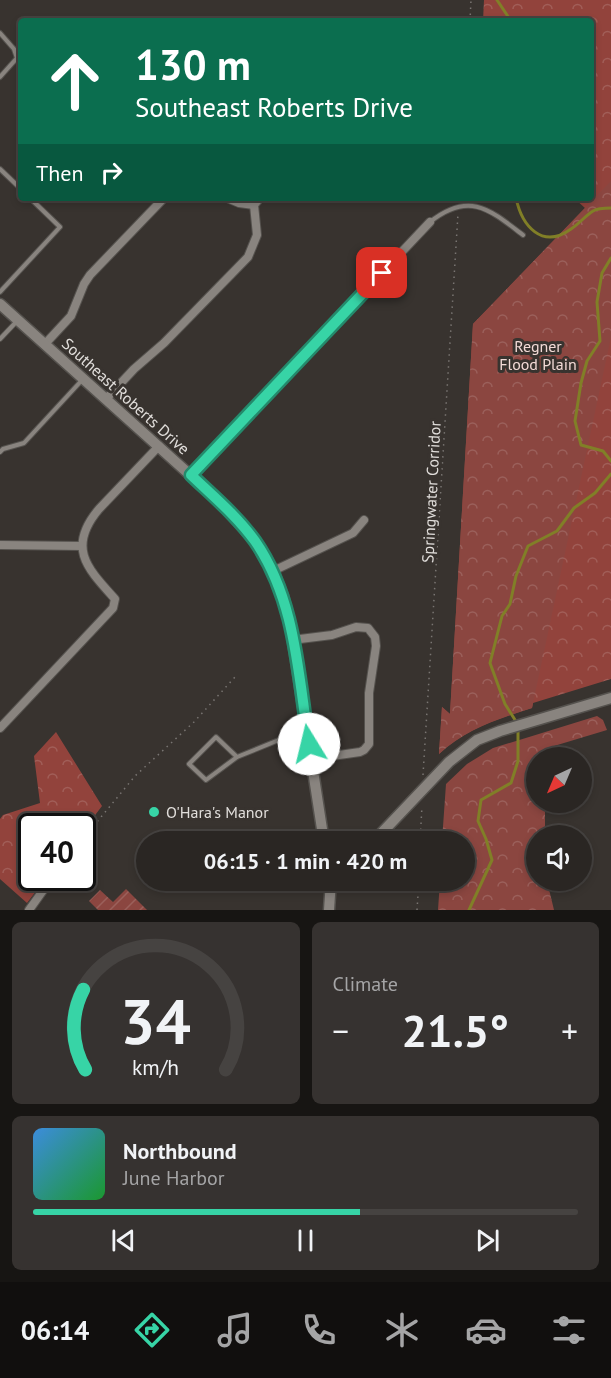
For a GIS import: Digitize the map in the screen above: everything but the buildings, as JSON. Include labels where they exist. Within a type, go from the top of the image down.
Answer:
[{"type":"street","points":[[45,344],[71,316],[90,275],[161,201]]},
{"type":"street","points":[[106,399],[248,257],[257,235],[257,202],[234,201]]},
{"type":"street","points":[[191,475],[430,222]]},
{"type":"street","name":"Southeast Roberts Drive","points":[[0,304],[191,475],[246,530],[273,571],[286,607],[322,831]]},
{"type":"street","points":[[0,728],[113,608],[115,599],[91,572],[82,546],[83,536],[92,518],[159,446]]},
{"type":"street","points":[[273,571],[353,533],[364,520]]},
{"type":"street","points":[[0,544],[82,546]]},
{"type":"street","points":[[292,640],[332,635],[357,627],[368,628],[375,637],[376,646],[369,693],[369,744],[360,752],[311,759]]},
{"type":"street","points":[[384,831],[459,753],[477,740],[530,722],[610,701]]},
{"type":"street","points":[[29,910],[43,891]]},
{"type":"street","points":[[329,910],[330,891]]},
{"type":"lane","points":[[0,33],[18,52]]},
{"type":"lane","points":[[0,77],[18,56]]},
{"type":"lane","points":[[0,170],[18,186]]},
{"type":"lane","points":[[0,292],[60,226],[33,201]]},
{"type":"lane","points":[[430,222],[442,213],[469,205],[481,207],[523,235]]},
{"type":"lane","points":[[0,339],[18,320]]},
{"type":"lane","points":[[0,452],[24,443],[83,378]]},
{"type":"lane","points":[[237,757],[216,737],[189,764],[206,780],[237,757],[307,728]]},
{"type":"path","points":[[470,18],[471,0]]},
{"type":"path","name":"Springwater Corridor","points":[[423,778],[458,207]]},
{"type":"path","points":[[96,823],[135,776],[194,722],[235,677]]},
{"type":"path","points":[[421,831],[422,806]]},
{"type":"path","points":[[417,910],[418,891]]},
{"type":"green space","name":"Regner Flood Plain","points":[[484,0],[611,0],[611,679],[533,703],[532,708],[471,731],[439,754],[442,707],[450,714],[473,324],[585,208],[577,201],[594,201],[594,18],[483,18]]},
{"type":"green space","name":"Regner Flood Plain","points":[[611,181],[611,337],[532,708],[471,731],[439,754],[442,707],[450,714],[473,324]]},
{"type":"green space","points":[[597,716],[603,720],[607,730],[551,747],[526,747],[526,813],[545,813],[545,825],[526,825],[526,891],[549,891],[554,910],[438,910],[439,891],[475,891],[475,831],[443,831],[446,784],[467,764],[493,748]]},
{"type":"green space","points":[[56,732],[102,806],[96,814],[18,813],[18,891],[36,891],[27,903],[0,879],[0,819],[3,815],[40,803],[34,756]]},
{"type":"green space","points":[[126,889],[147,910],[98,910],[89,901],[100,890],[113,902]]},
{"type":"waterway","points":[[497,0],[509,18]]},
{"type":"waterway","points":[[517,201],[528,226],[542,236],[551,237],[561,235],[571,229],[595,210],[611,208]]},
{"type":"waterway","points":[[611,258],[602,273],[597,302],[600,341],[587,361],[575,421],[581,445],[603,451],[611,461]]},
{"type":"waterway","points":[[517,723],[505,704],[490,663],[502,616],[510,604],[516,576],[528,546],[557,531],[574,508],[595,493],[611,474]]},
{"type":"waterway","points":[[469,910],[492,860],[478,821],[481,800],[511,783],[518,761],[518,729]]},
{"type":"place","name":"O'Hara's Manor","points":[[154,812]]},
{"type":"route","points":[[309,744],[290,622],[273,571],[246,530],[191,475],[382,273]]}]
